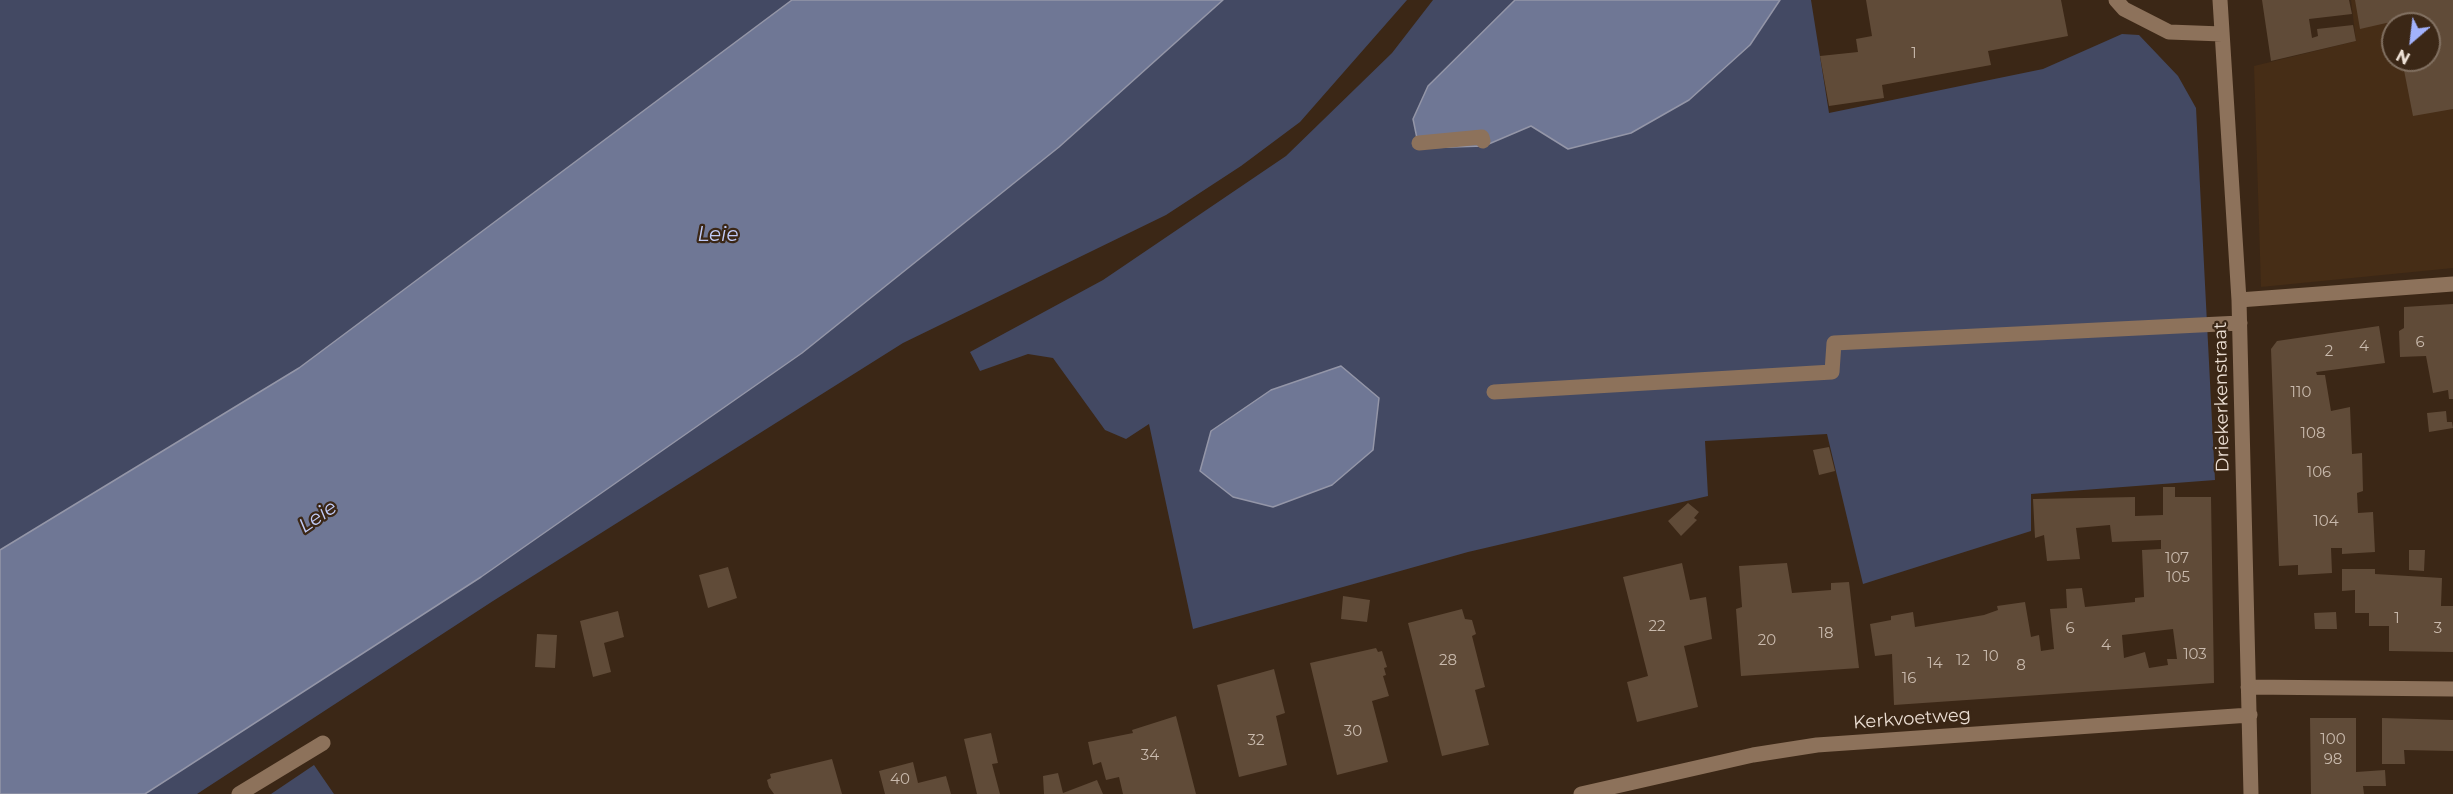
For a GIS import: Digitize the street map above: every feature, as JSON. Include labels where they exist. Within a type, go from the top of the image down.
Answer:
[{"type":"street","points":[[2115,0],[2124,9],[2169,32],[2222,34]]},
{"type":"street","name":"Driekerkenstraat","points":[[2220,0],[2240,324],[2251,794]]},
{"type":"street","points":[[1419,143],[1482,137],[1483,141]]},
{"type":"street","points":[[2239,300],[2453,284]]},
{"type":"street","points":[[1494,392],[1832,372],[1834,343],[2240,324]]},
{"type":"street","points":[[2248,687],[2453,689]]},
{"type":"street","name":"Kerkvoetweg","points":[[1581,794],[1752,754],[1817,745],[2250,715]]},
{"type":"street","points":[[239,794],[323,743]]},
{"type":"shaded area","points":[[0,0],[792,0],[299,368],[0,550]]},
{"type":"shaded area","points":[[1223,0],[1407,0],[1300,122],[1241,166],[1166,215],[903,343],[493,601],[197,794],[145,794],[802,353],[1059,147]]},
{"type":"shaded area","points":[[1433,0],[1515,0],[1484,146],[1531,126],[1568,149],[1750,45],[1780,0],[1811,0],[1829,113],[2043,69],[2122,34],[2139,35],[2178,76],[2196,108],[2215,480],[2031,494],[2031,531],[1863,584],[1827,434],[1705,441],[1708,496],[1468,552],[1193,629],[1149,424],[1126,439],[1105,430],[1053,358],[1028,354],[980,371],[970,352],[1103,280],[1286,156],[1392,53]]},
{"type":"shaded area","points":[[2351,0],[2453,0],[2453,268],[2261,287],[2254,66],[2356,41]]},
{"type":"shaded area","points":[[314,765],[334,794],[271,794]]},
{"type":"water","name":"Leie","points":[[792,0],[1223,0],[1059,147],[802,353],[481,577],[145,794],[0,794],[0,550],[299,368]]},
{"type":"water","points":[[1515,0],[1780,0],[1750,45],[1689,100],[1631,133],[1568,149],[1531,126],[1484,146],[1419,148],[1413,119],[1428,86]]},
{"type":"water","points":[[1341,366],[1379,398],[1373,450],[1332,485],[1273,507],[1233,497],[1200,471],[1211,431],[1271,390]]},
{"type":"building","points":[[1866,0],[2061,0],[2068,36],[1988,51],[1991,65],[1882,85],[1884,98],[1829,106],[1820,56],[1858,52],[1856,39],[1872,36]]},
{"type":"building","points":[[2262,0],[2349,0],[2352,14],[2309,19],[2312,38],[2318,36],[2317,29],[2353,25],[2356,41],[2271,61]]},
{"type":"building","points":[[2355,0],[2453,0],[2453,109],[2413,116],[2404,72],[2441,72],[2441,12],[2381,12],[2381,24],[2360,29]]},
{"type":"building","points":[[2453,304],[2453,399],[2449,399],[2448,390],[2433,393],[2426,356],[2400,357],[2399,331],[2404,328],[2404,307]]},
{"type":"building","points":[[2379,326],[2385,363],[2316,372],[2317,375],[2325,375],[2331,411],[2350,407],[2352,454],[2362,453],[2363,491],[2357,493],[2358,513],[2373,512],[2375,552],[2342,554],[2342,548],[2331,548],[2332,573],[2298,575],[2298,565],[2279,566],[2271,349],[2277,341]]},
{"type":"building","points":[[2446,411],[2447,422],[2452,422],[2453,428],[2429,432],[2427,413]]},
{"type":"building","points":[[1829,447],[1835,471],[1819,475],[1813,450]]},
{"type":"building","points":[[2163,487],[2175,487],[2175,497],[2211,497],[2214,683],[1894,705],[1892,654],[1875,656],[1870,624],[1891,620],[1891,616],[1913,612],[1915,627],[1984,615],[1998,610],[1997,606],[2025,602],[2031,637],[2039,635],[2041,651],[2054,649],[2050,609],[2067,608],[2066,589],[2082,588],[2085,607],[2135,602],[2135,598],[2144,597],[2142,550],[2161,549],[2161,540],[2112,542],[2110,525],[2076,528],[2080,559],[2047,561],[2044,535],[2035,538],[2033,499],[2135,497],[2135,516],[2163,515]],"holes":[[[2173,629],[2177,659],[2167,659],[2168,665],[2149,668],[2145,652],[2124,658],[2122,635]]]},
{"type":"building","points":[[1688,503],[1699,512],[1694,518],[1697,520],[1681,536],[1668,521]]},
{"type":"building","points":[[2409,550],[2425,550],[2424,571],[2409,570]]},
{"type":"building","points":[[1682,563],[1690,600],[1706,597],[1712,639],[1684,646],[1698,707],[1637,722],[1627,682],[1648,676],[1623,577]]},
{"type":"building","points":[[1787,563],[1792,593],[1831,590],[1831,583],[1849,582],[1859,668],[1741,676],[1736,609],[1742,607],[1739,566]]},
{"type":"building","points":[[728,567],[737,598],[708,608],[699,575]]},
{"type":"building","points":[[2342,569],[2375,569],[2375,574],[2442,578],[2441,606],[2453,606],[2453,652],[2389,651],[2389,626],[2369,626],[2369,613],[2355,613],[2355,590],[2342,591]]},
{"type":"building","points":[[1343,596],[1370,600],[1367,622],[1341,619]]},
{"type":"building","points":[[1462,609],[1465,619],[1472,620],[1476,634],[1472,636],[1485,687],[1475,690],[1489,745],[1442,756],[1408,623]]},
{"type":"building","points":[[618,611],[624,637],[604,643],[611,672],[593,677],[580,621]]},
{"type":"building","points":[[2336,612],[2337,629],[2315,629],[2314,613]]},
{"type":"building","points":[[537,634],[557,635],[555,668],[535,667]]},
{"type":"building","points":[[1376,648],[1378,652],[1382,651],[1387,667],[1384,668],[1386,675],[1383,676],[1389,696],[1372,701],[1388,762],[1337,775],[1310,663]]},
{"type":"building","points":[[1274,669],[1285,713],[1276,716],[1287,765],[1239,777],[1217,685]]},
{"type":"building","points":[[1176,716],[1196,794],[1123,794],[1119,777],[1106,780],[1101,762],[1093,765],[1088,742],[1133,733],[1132,730]]},
{"type":"building","points":[[2310,718],[2356,718],[2356,772],[2385,770],[2386,786],[2363,786],[2364,794],[2311,794]]},
{"type":"building","points":[[2382,718],[2453,720],[2453,751],[2404,750],[2405,764],[2382,764]]},
{"type":"building","points":[[991,733],[998,763],[992,764],[1000,794],[977,794],[964,739]]},
{"type":"building","points":[[832,759],[842,794],[774,794],[769,787],[767,780],[771,778],[770,774]]},
{"type":"building","points":[[913,762],[918,783],[946,776],[951,794],[885,794],[879,771]]},
{"type":"building","points":[[1058,773],[1063,793],[1097,780],[1103,794],[1044,794],[1043,776]]}]
